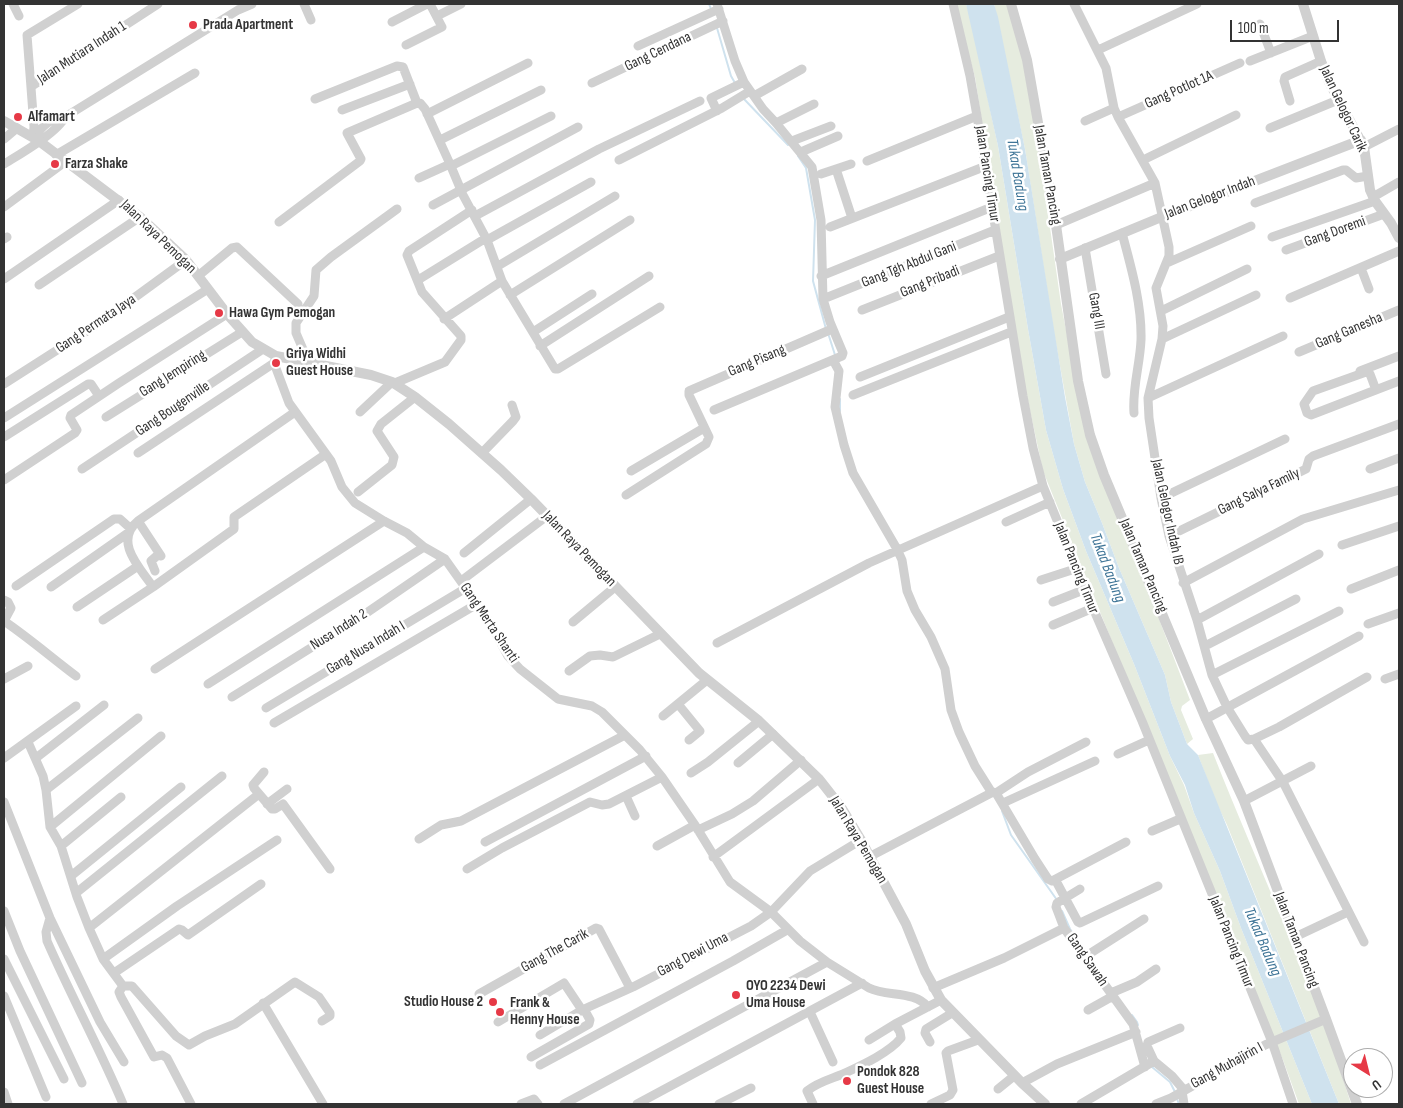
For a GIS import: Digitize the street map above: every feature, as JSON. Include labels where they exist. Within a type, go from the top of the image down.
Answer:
[{"type":"street","points":[[13,4],[19,16]]},
{"type":"street","points":[[35,138],[28,35],[78,4]]},
{"type":"street","name":"Jalan Mutiara Indah 1","points":[[32,86],[158,4]]},
{"type":"street","points":[[4,164],[35,138],[47,123],[65,117],[238,10],[252,4]]},
{"type":"street","points":[[304,4],[311,20]]},
{"type":"street","points":[[392,22],[429,4],[437,16],[442,27],[406,45]]},
{"type":"street","points":[[437,16],[461,4]]},
{"type":"street","name":"Jalan Pancing Timur","points":[[953,4],[970,76],[986,166],[1011,332],[1033,448],[1043,486],[1272,1042],[1293,1104]]},
{"type":"street","name":"Jalan Taman Pancing","points":[[1011,4],[1027,60],[1056,225],[1078,381],[1090,434],[1104,475],[1206,719],[1244,801],[1324,1020],[1357,1104]]},
{"type":"street","name":"Jalan Gelogor Indah IB","points":[[1074,4],[1106,68],[1116,113],[1155,183],[1164,216],[1169,256],[1156,288],[1163,326],[1162,339],[1148,398],[1150,426],[1161,498],[1169,536],[1183,582],[1197,620],[1212,675],[1227,707],[1247,738],[1254,739],[1283,782],[1364,942]]},
{"type":"street","points":[[1098,50],[1197,4]]},
{"type":"street","name":"Jalan Gelogor Carik","points":[[1303,4],[1321,62],[1338,100],[1363,144],[1370,190],[1374,199],[1391,218],[1399,235]]},
{"type":"street","points":[[638,46],[716,9],[719,23],[735,61],[740,84],[792,142],[814,172],[821,220],[822,299],[829,331],[841,347],[843,353],[837,358],[714,410]]},
{"type":"street","name":"Gang Cendana","points":[[592,83],[719,23]]},
{"type":"street","points":[[1260,24],[1271,53]]},
{"type":"street","points":[[1250,61],[1313,36]]},
{"type":"street","points":[[1290,101],[1284,81],[1285,76],[1321,62]]},
{"type":"street","points":[[426,114],[528,63]]},
{"type":"street","name":"Gang Potlot 1A","points":[[1085,122],[1116,113],[1240,63]]},
{"type":"street","points":[[315,99],[397,66],[403,67],[418,103],[423,106],[461,190],[487,239],[502,281],[555,369],[558,369],[660,307]]},
{"type":"street","points":[[619,160],[748,94],[802,69]]},
{"type":"street","points":[[56,155],[195,72]]},
{"type":"street","points":[[342,110],[410,84]]},
{"type":"street","points":[[716,111],[711,98],[740,84]]},
{"type":"street","points":[[440,140],[541,90]]},
{"type":"street","points":[[1270,128],[1338,100]]},
{"type":"street","points":[[360,412],[394,382],[445,362],[461,338],[422,292],[407,258],[408,252],[473,213],[599,149],[700,101]]},
{"type":"street","points":[[279,222],[360,161],[361,158],[347,133],[418,103]]},
{"type":"street","points":[[776,123],[814,104]]},
{"type":"street","points":[[1143,160],[1236,115]]},
{"type":"street","points":[[419,178],[451,165],[551,116]]},
{"type":"street","points":[[866,161],[977,116]]},
{"type":"street","name":"Jalan Raya Pemogan","points":[[4,122],[35,138],[140,217],[186,260],[242,332],[275,359],[306,362],[362,373],[394,382],[415,397],[482,453],[530,498],[660,634],[708,680],[759,721],[819,779],[841,807],[861,840],[906,924],[933,988],[934,1004],[952,1012],[1018,1080],[1045,1104]]},
{"type":"street","points":[[792,142],[831,126]]},
{"type":"street","points":[[433,205],[578,127]]},
{"type":"street","points":[[4,138],[17,128]]},
{"type":"street","points":[[1363,144],[1399,129]]},
{"type":"street","points":[[800,152],[838,136]]},
{"type":"street","name":"Jalan Gelogor Indah","points":[[1060,259],[1164,216],[1363,144]]},
{"type":"street","points":[[4,206],[65,162]]},
{"type":"street","points":[[821,174],[851,164]]},
{"type":"street","points":[[830,227],[986,166]]},
{"type":"street","points":[[836,169],[852,218]]},
{"type":"street","points":[[1255,204],[1343,170],[1346,170],[1356,178],[1368,176]]},
{"type":"street","points":[[418,280],[487,239],[591,182]]},
{"type":"street","points":[[1272,237],[1374,199],[1399,182]]},
{"type":"street","points":[[1056,225],[1155,183]]},
{"type":"street","points":[[498,266],[615,196]]},
{"type":"street","points":[[4,279],[119,200]]},
{"type":"street","points":[[821,276],[992,207]]},
{"type":"street","points":[[306,362],[305,354],[296,334],[296,323],[314,296],[316,270],[331,256],[397,209]]},
{"type":"street","points":[[39,285],[140,217]]},
{"type":"street","name":"Gang Doremi","points":[[1286,250],[1391,218]]},
{"type":"street","points":[[510,295],[630,220]]},
{"type":"street","points":[[1166,263],[1251,226]]},
{"type":"street","name":"Gang Tgh Abdul Gani","points":[[822,299],[996,230]]},
{"type":"street","points":[[1122,233],[1133,274],[1140,320],[1141,339],[1137,380],[1132,397],[1134,413]]},
{"type":"street","points":[[198,276],[232,248],[237,247],[298,304]]},
{"type":"street","name":"Gang III","points":[[1085,248],[1106,374]]},
{"type":"street","points":[[1290,298],[1399,251]]},
{"type":"street","name":"Gang Pribadi","points":[[862,310],[999,256]]},
{"type":"street","name":"Gang Permata Jaya","points":[[4,384],[101,322],[186,260]]},
{"type":"street","points":[[1361,268],[1369,288]]},
{"type":"street","points":[[1160,311],[1247,269]]},
{"type":"street","points":[[540,346],[649,276]]},
{"type":"street","points":[[444,319],[502,281]]},
{"type":"street","points":[[4,418],[208,289]]},
{"type":"street","points":[[533,332],[592,294]]},
{"type":"street","points":[[1162,339],[1256,295]]},
{"type":"street","name":"Gang Ganesha","points":[[1299,352],[1399,310]]},
{"type":"street","points":[[4,480],[75,433],[76,428],[70,418],[71,415],[227,314]]},
{"type":"street","points":[[860,377],[1009,318]]},
{"type":"street","name":"Gang Pisang","points":[[704,428],[689,395],[689,391],[829,331]]},
{"type":"street","name":"Gang Jempiring","points":[[106,417],[242,332]]},
{"type":"street","points":[[853,396],[1011,332]]},
{"type":"street","points":[[1148,398],[1283,336]]},
{"type":"street","name":"Gang Bougenville","points":[[82,469],[263,349]]},
{"type":"street","points":[[1315,387],[1399,356]]},
{"type":"street","points":[[837,358],[839,371],[835,407],[853,473],[900,549],[907,591],[914,610],[931,637],[945,669],[951,710],[975,766],[1003,803],[1048,878],[1052,881],[1056,881],[1126,842]]},
{"type":"street","points":[[138,453],[275,359]]},
{"type":"street","name":"Gang Merta Shanti","points":[[275,359],[284,393],[295,412],[304,421],[331,461],[348,496],[363,509],[407,534],[444,559],[465,581],[477,604],[496,632],[508,656],[520,669],[558,699],[592,706],[602,712],[625,734],[646,756],[699,827],[730,882],[771,912],[787,930],[827,962],[862,984],[875,991],[915,998],[934,1004]]},
{"type":"street","points":[[1376,390],[1370,374],[1366,372],[1314,391],[1304,404],[1306,413],[1311,415],[1399,382]]},
{"type":"street","points":[[4,437],[88,384],[91,384],[99,396]]},
{"type":"street","points":[[358,492],[392,465],[394,457],[377,432],[381,424],[415,397]]},
{"type":"street","points":[[482,453],[516,417],[512,405]]},
{"type":"street","points":[[51,588],[129,530],[138,520],[295,412]]},
{"type":"street","name":"Gang Salya Family","points":[[1169,536],[1306,469],[1312,456],[1399,424]]},
{"type":"street","points":[[626,496],[706,444],[709,437],[704,428],[631,471]]},
{"type":"street","points":[[1161,498],[1285,440]]},
{"type":"street","points":[[103,620],[234,529],[234,517],[326,454]]},
{"type":"street","points":[[1370,468],[1399,458]]},
{"type":"street","points":[[717,643],[847,574],[1043,486]]},
{"type":"street","points":[[1183,582],[1303,519],[1399,490]]},
{"type":"street","points":[[464,553],[530,498]]},
{"type":"street","points":[[1006,522],[1050,502]]},
{"type":"street","name":"Gang Nusa Indah I","points":[[266,708],[465,581],[547,516]]},
{"type":"street","points":[[16,586],[114,519],[120,519],[129,530],[128,548],[153,587]]},
{"type":"street","points":[[138,520],[160,555],[151,561],[155,571]]},
{"type":"street","points":[[155,669],[384,521]]},
{"type":"street","points":[[1342,545],[1399,526]]},
{"type":"street","points":[[208,684],[424,547]]},
{"type":"street","points":[[1197,620],[1320,554]]},
{"type":"street","name":"Nusa Indah 2","points":[[232,697],[362,616],[444,559]]},
{"type":"street","points":[[77,608],[138,566]]},
{"type":"street","points":[[1041,580],[1078,568]]},
{"type":"street","points":[[1351,589],[1399,570]]},
{"type":"street","points":[[573,622],[615,587]]},
{"type":"street","points":[[1053,602],[1086,589]]},
{"type":"street","points":[[4,600],[8,602],[11,608],[4,621],[34,641],[76,676]]},
{"type":"street","points":[[1204,646],[1296,600]]},
{"type":"street","points":[[274,723],[477,604]]},
{"type":"street","points":[[1054,625],[1093,608]]},
{"type":"street","points":[[1212,675],[1339,611]]},
{"type":"street","points":[[1368,624],[1399,613]]},
{"type":"street","points":[[570,671],[590,656],[613,657],[660,634]]},
{"type":"street","points":[[1206,719],[1359,636]]},
{"type":"street","points":[[4,679],[28,666]]},
{"type":"street","points":[[1385,679],[1399,674]]},
{"type":"street","points":[[1254,739],[1279,727],[1366,677]]},
{"type":"street","points":[[663,716],[708,680]]},
{"type":"street","points":[[678,704],[700,732],[689,740]]},
{"type":"street","points":[[36,758],[104,705]]},
{"type":"street","points":[[4,758],[76,706]]},
{"type":"street","points":[[46,790],[138,718]]},
{"type":"street","points":[[691,773],[708,762],[759,721]]},
{"type":"street","points":[[419,839],[441,825],[461,821],[625,734]]},
{"type":"street","points":[[738,763],[773,734]]},
{"type":"street","points":[[50,826],[161,736]]},
{"type":"street","points":[[1118,754],[1149,740]]},
{"type":"street","points":[[28,742],[36,758],[46,790],[50,826],[61,846],[89,928],[102,959],[123,986]]},
{"type":"street","points":[[869,857],[994,793],[1028,772],[1086,742]]},
{"type":"street","points":[[485,842],[646,756]]},
{"type":"street","points":[[657,846],[732,814],[753,801],[801,760]]},
{"type":"street","points":[[1003,803],[1095,761]]},
{"type":"street","points":[[1244,801],[1311,766]]},
{"type":"street","points":[[264,772],[253,785],[259,794],[272,809],[276,809],[283,804],[330,869]]},
{"type":"street","points":[[76,893],[222,776]]},
{"type":"street","points":[[468,869],[510,844],[590,802],[602,805],[610,804],[662,777]]},
{"type":"street","points":[[716,855],[819,779]]},
{"type":"street","points":[[71,876],[181,787]]},
{"type":"street","points":[[267,804],[287,789]]},
{"type":"street","points":[[89,928],[259,794]]},
{"type":"street","points":[[626,796],[636,816]]},
{"type":"street","points":[[61,846],[121,797]]},
{"type":"street","points":[[4,802],[50,918],[100,1022],[124,1062]]},
{"type":"street","points":[[1152,831],[1180,819]]},
{"type":"street","points":[[102,959],[277,840]]},
{"type":"street","name":"Gang Dewi Uma","points":[[540,1035],[583,1010],[751,926],[771,912],[810,871],[861,840]]},
{"type":"street","points":[[1056,881],[1061,901],[1080,923],[1158,886]]},
{"type":"street","points":[[114,973],[179,930],[188,935],[261,884]]},
{"type":"street","points":[[1064,928],[1056,907],[1061,901],[1080,889]]},
{"type":"street","points":[[4,911],[20,951],[82,1083]]},
{"type":"street","points":[[1295,937],[1348,912]]},
{"type":"street","points":[[50,918],[46,932],[47,942],[123,1104]]},
{"type":"street","points":[[1090,953],[1144,920]]},
{"type":"street","name":"Gang The Carik","points":[[478,994],[596,928],[599,929],[630,988]]},
{"type":"street","name":"Gang Sawah","points":[[933,988],[1004,958],[1064,928],[1090,953],[1133,1024],[1137,1042],[1149,1064]]},
{"type":"street","points":[[540,1065],[725,966],[787,930]]},
{"type":"street","points":[[4,959],[64,1079]]},
{"type":"street","points":[[564,1104],[827,962]]},
{"type":"street","points":[[1088,1010],[1114,992],[1137,982],[1156,968]]},
{"type":"street","points":[[123,986],[132,986],[176,1036],[189,1045],[205,1036],[235,1024],[293,983],[297,983],[319,997],[330,1013],[330,1016],[322,1021]]},
{"type":"street","points":[[498,1022],[564,983],[590,1020],[589,1024],[531,1057]]},
{"type":"street","points":[[636,1104],[862,984]]},
{"type":"street","points":[[123,986],[119,992],[121,998],[154,1057],[162,1055],[167,1058],[190,1104]]},
{"type":"street","points":[[4,996],[46,1097]]},
{"type":"street","points":[[263,1003],[323,1104]]},
{"type":"street","points":[[869,1040],[934,1004]]},
{"type":"street","points":[[810,1012],[834,1062]]},
{"type":"street","points":[[930,1042],[925,1033],[926,1029],[952,1012]]},
{"type":"street","name":"Gang Muhajirin I","points":[[1156,1104],[1171,1098],[1272,1042],[1324,1020]]},
{"type":"street","points":[[813,1104],[808,1091],[811,1088],[818,1083],[865,1063],[898,1042],[901,1035],[895,1024]]},
{"type":"street","points":[[1149,1064],[1148,1042],[1180,1028]]},
{"type":"street","points":[[998,1089],[1136,1032]]},
{"type":"street","points":[[931,1104],[950,1095],[953,1090],[946,1053],[978,1040]]},
{"type":"street","points":[[1149,1064],[1172,1076],[1183,1091],[1184,1104]]},
{"type":"street","points":[[1081,1104],[1149,1064]]},
{"type":"street","points":[[719,1104],[750,1088]]},
{"type":"street","points":[[4,1092],[8,1104]]},
{"type":"street","points":[[521,1104],[534,1099],[538,1104]]},
{"type":"shaded area","points":[[955,4],[966,4],[970,17],[998,146],[1046,430],[1063,489],[1086,551],[1134,664],[1170,756],[1220,871],[1312,1104],[1299,1104],[1283,1060],[1043,471],[1022,373],[975,77]]},
{"type":"shaded area","points":[[994,4],[1009,4],[1020,45],[1041,165],[1061,304],[1084,423],[1190,700],[1182,706],[1181,710],[1193,739],[1187,744],[1171,702],[1165,675],[1119,568],[1085,482],[1074,444],[1053,327],[1025,149]]},
{"type":"shaded area","points":[[1213,753],[1320,1015],[1343,1080],[1343,1098],[1349,1098],[1351,1104],[1339,1104],[1198,755]]},
{"type":"water","name":"Tukad Badung","points":[[966,4],[994,4],[998,17],[1025,149],[1065,397],[1074,444],[1085,482],[1119,568],[1165,675],[1171,702],[1187,744],[1198,755],[1339,1104],[1312,1104],[1220,871],[1194,813],[1185,785],[1170,756],[1134,664],[1086,551],[1063,489],[1046,430],[998,146]]},
{"type":"waterway","points":[[709,4],[711,9]]},
{"type":"waterway","points":[[717,28],[731,76],[735,83]]},
{"type":"waterway","points":[[743,98],[788,145]]},
{"type":"waterway","points":[[798,156],[806,168],[815,220],[813,281],[826,329]]},
{"type":"waterway","points":[[828,333],[835,355]]},
{"type":"waterway","points":[[840,399],[840,411]]},
{"type":"waterway","points":[[1002,811],[1011,835],[1057,900]]},
{"type":"waterway","points":[[1062,911],[1070,929],[1085,950]]},
{"type":"waterway","points":[[1132,1015],[1138,1025]]},
{"type":"waterway","points":[[1152,1067],[1170,1082],[1175,1092]]},
{"type":"waterway","points":[[1177,1099],[1179,1104]]},
{"type":"place","name":"Prada Apartment","points":[[193,25]]},
{"type":"place","name":"Alfamart","points":[[18,117]]},
{"type":"place","name":"Farza Shake","points":[[55,164]]},
{"type":"place","name":"Hawa Gym Pemogan","points":[[219,313]]},
{"type":"place","name":"Griya Widhi Guest House","points":[[276,363]]},
{"type":"place","name":"OYO 2234 Dewi Uma House","points":[[736,995]]},
{"type":"place","name":"Studio House 2","points":[[493,1002]]},
{"type":"place","name":"Frank & Henny House","points":[[500,1012]]},
{"type":"place","name":"Pondok 828 Guest House","points":[[847,1081]]}]
